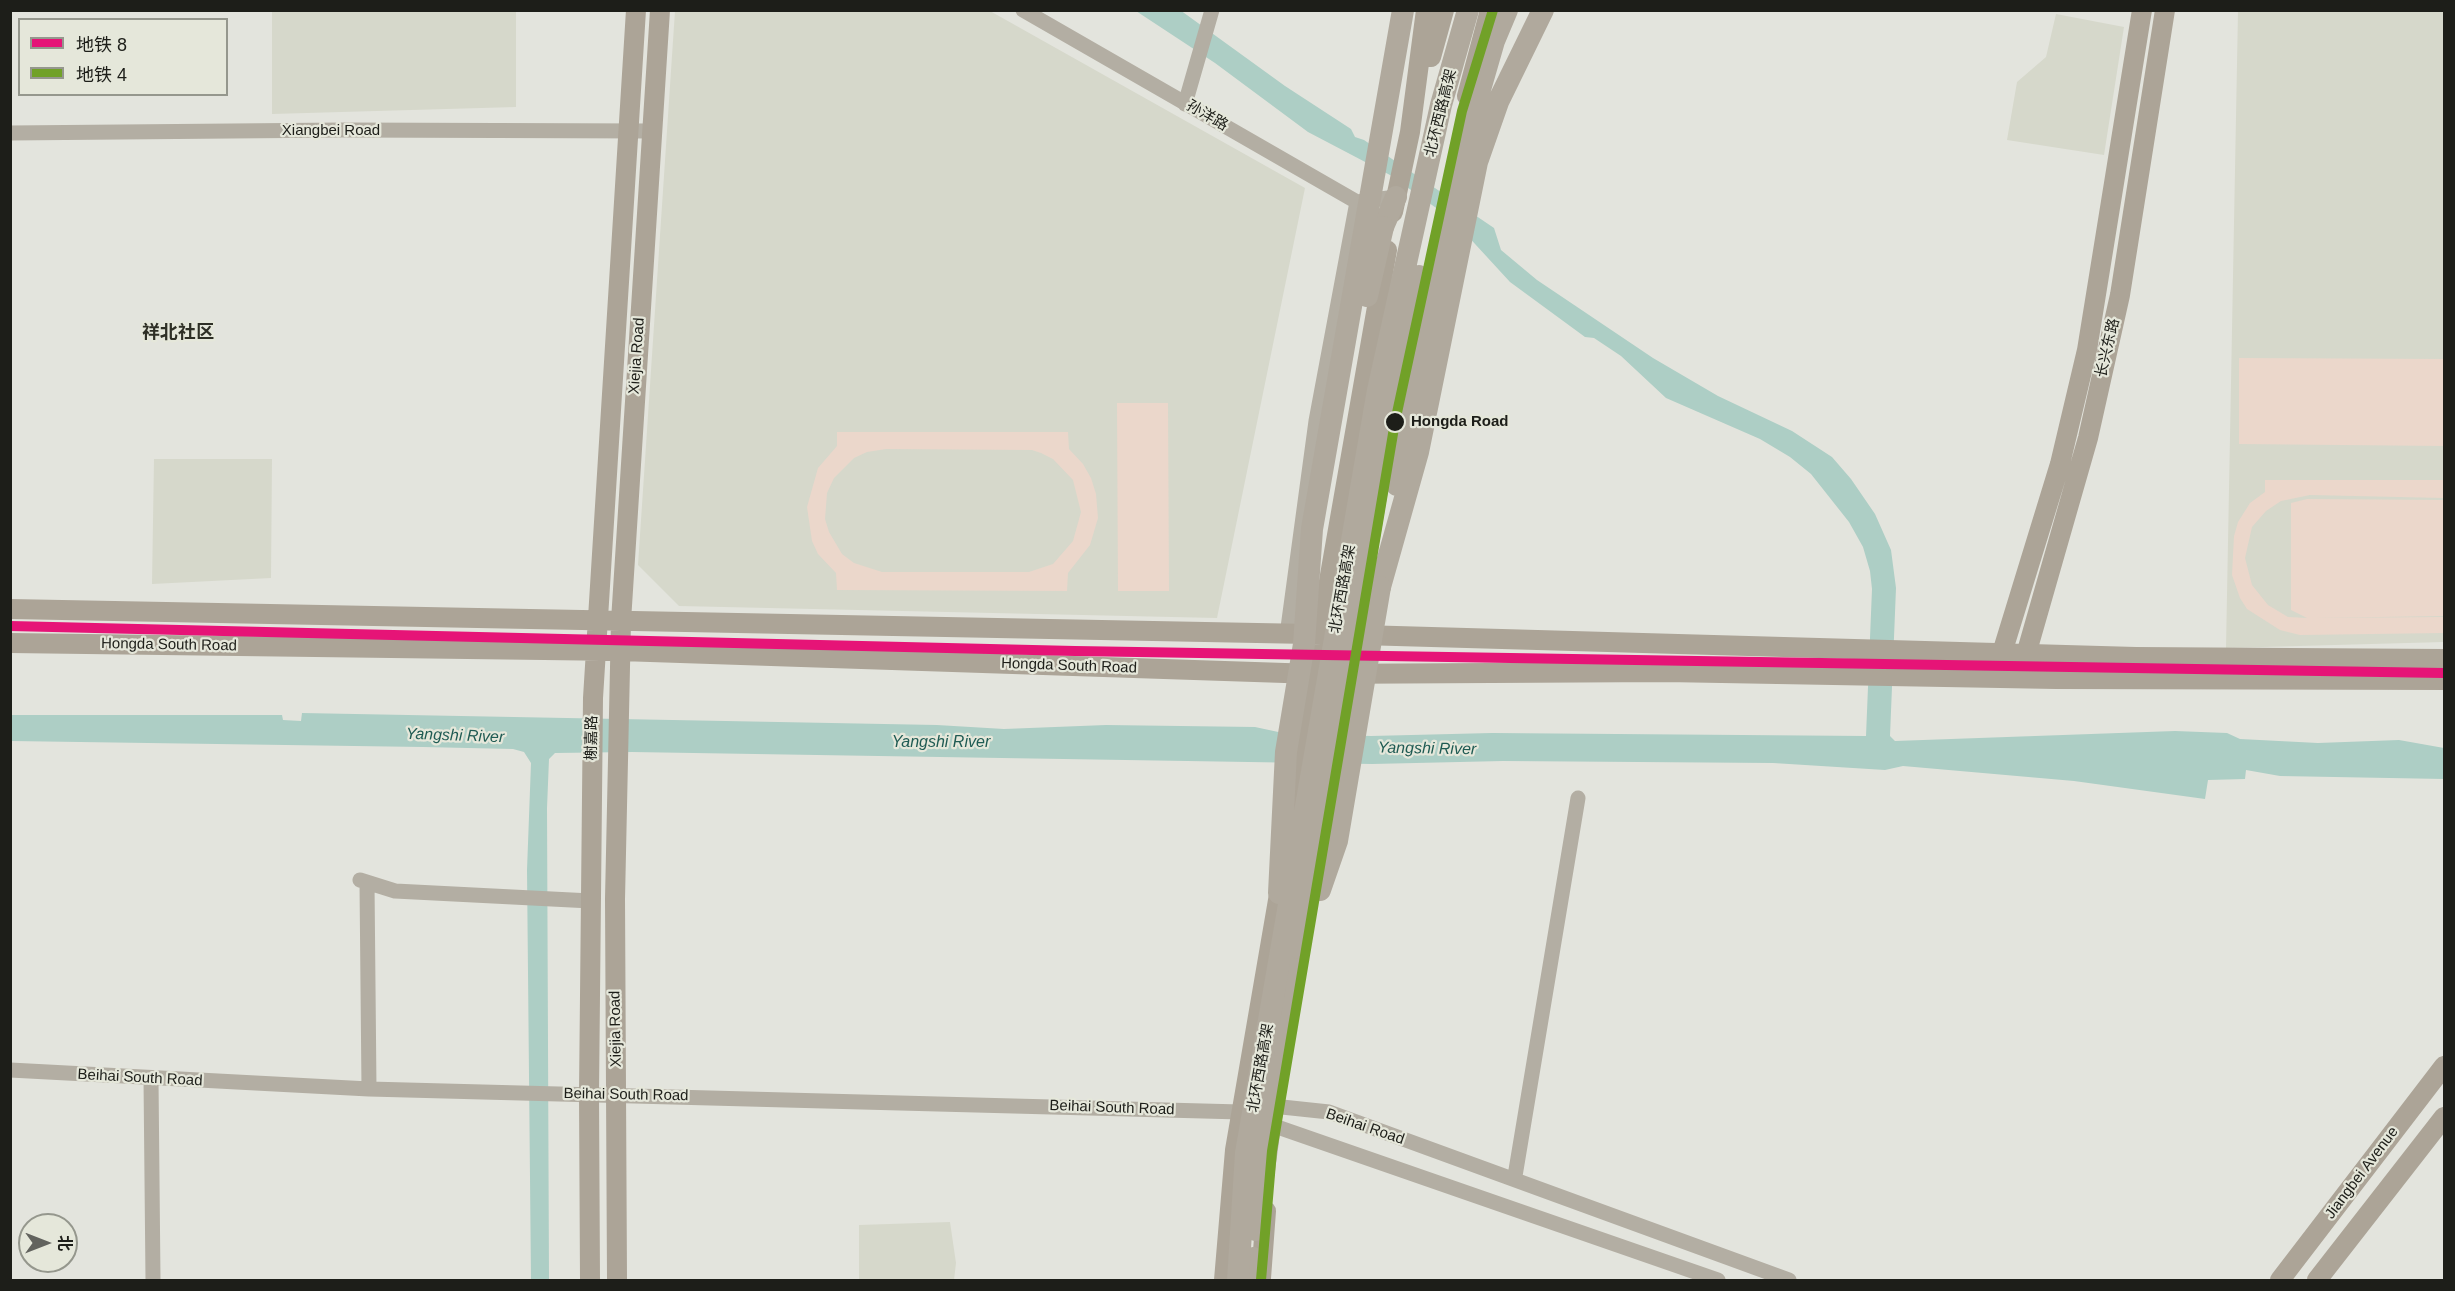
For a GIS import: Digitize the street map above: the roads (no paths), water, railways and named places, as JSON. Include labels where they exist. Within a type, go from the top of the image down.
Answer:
[{"type":"highway","points":[[1304,638],[1314,518],[1403,10]]},
{"type":"highway","name":"北环西路高架","points":[[1238,1281],[1246,1153],[1378,390],[1441,105],[1468,10]]},
{"type":"highway","name":"北环西路高架","points":[[1251,1281],[1276,1078],[1384,449],[1453,106],[1481,10]]},
{"type":"highway","points":[[1299,948],[1337,841],[1407,424],[1443,241],[1469,128],[1494,41],[1507,10]]},
{"type":"highway","points":[[1380,587],[1418,452],[1477,162],[1498,102],[1543,10]]},
{"type":"highway","points":[[1276,979],[1286,752],[1304,638],[1364,309],[1383,227],[1396,197]]},
{"type":"main road","name":"Xiejia Road","points":[[593,698],[596,621],[636,10]]},
{"type":"main road","name":"Xiejia Road","points":[[619,703],[621,621],[660,10]]},
{"type":"main road","points":[[1410,132],[1426,10]]},
{"type":"main road","points":[[1224,1281],[1229,1207],[1241,1112],[1315,674],[1304,638],[1410,132],[1444,10]]},
{"type":"main road","points":[[1260,1281],[1267,1198],[1340,772],[1361,635],[1424,286],[1490,10]]},
{"type":"main road","name":"长兴东路","points":[[1996,678],[2000,653],[2060,465],[2087,350],[2142,10]]},
{"type":"main road","name":"长兴东路","points":[[2019,679],[2088,438],[2120,295],[2165,10]]},
{"type":"main road","points":[[10,609],[1304,638],[1361,635],[1407,636],[2136,657],[2445,659]]},
{"type":"main road","name":"Hongda South Road","points":[[10,643],[620,651],[1315,674],[1666,672],[1996,678]]},
{"type":"main road","points":[[1996,678],[2445,680]]},
{"type":"main road","name":"榭嘉路","points":[[592,777],[593,698]]},
{"type":"main road","name":"榭嘉路","points":[[617,777],[619,703]]},
{"type":"main road","name":"Xiejia Road","points":[[590,1281],[584,1094],[586,900],[592,777]]},
{"type":"main road","name":"Xiejia Road","points":[[617,777],[615,899],[617,1281]]},
{"type":"main road","name":"Jiangbei Avenue","points":[[2280,1281],[2445,1066]]},
{"type":"main road","name":"Jiangbei Avenue","points":[[2317,1281],[2445,1117]]},
{"type":"street","name":"孙洋路","points":[[1023,10],[1357,202]]},
{"type":"street","points":[[1185,104],[1210,17]]},
{"type":"street","name":"Xiangbei Road","points":[[10,133],[651,131]]},
{"type":"street","points":[[1304,638],[1316,421],[1357,202],[1396,197]]},
{"type":"street","points":[[1515,1176],[1578,798]]},
{"type":"street","points":[[369,1089],[363,882],[395,891],[586,900]]},
{"type":"street","name":"Beihai South Road","points":[[10,1070],[369,1089],[1241,1112]]},
{"type":"street","points":[[151,1079],[153,1281]]},
{"type":"street","name":"Beihai Road","points":[[1241,1112],[1282,1107],[1329,1112],[1789,1281]]},
{"type":"street","name":"Beihai Road","points":[[1241,1112],[1279,1129],[1718,1281]]},
{"type":"water","name":"Yangshi River","points":[[1180,10],[1285,86],[1351,129],[1355,137],[1364,140],[1494,228],[1501,250],[1537,280],[1653,358],[1718,396],[1792,431],[1832,457],[1851,479],[1875,514],[1891,550],[1896,588],[1890,736],[1895,741],[2175,731],[2227,733],[2240,739],[2318,743],[2399,740],[2444,748],[2444,779],[2280,776],[2246,770],[2245,779],[2208,780],[2205,799],[2074,781],[1903,766],[1885,770],[1773,763],[1503,761],[1372,764],[632,752],[555,753],[549,759],[547,808],[549,1280],[531,1280],[527,870],[531,763],[524,752],[513,749],[423,747],[11,741],[11,715],[282,715],[283,720],[301,721],[302,713],[937,725],[1004,729],[1106,725],[1255,727],[1283,733],[1371,736],[1492,733],[1866,736],[1872,589],[1870,571],[1863,547],[1849,522],[1811,474],[1790,457],[1760,439],[1666,398],[1621,356],[1594,338],[1585,337],[1510,282],[1453,220],[1390,175],[1308,132],[1215,63],[1136,11]]},
{"type":"metro line","name":"4","points":[[1261,1280],[1272,1151],[1395,422],[1462,111],[1493,10]]},
{"type":"metro line","name":"8","points":[[10,626],[1075,651],[2444,673]]},
{"type":"place","name":"Hongda Road","points":[[1395,422]]},
{"type":"district","name":"祥北社区","points":[[178,333]]}]
